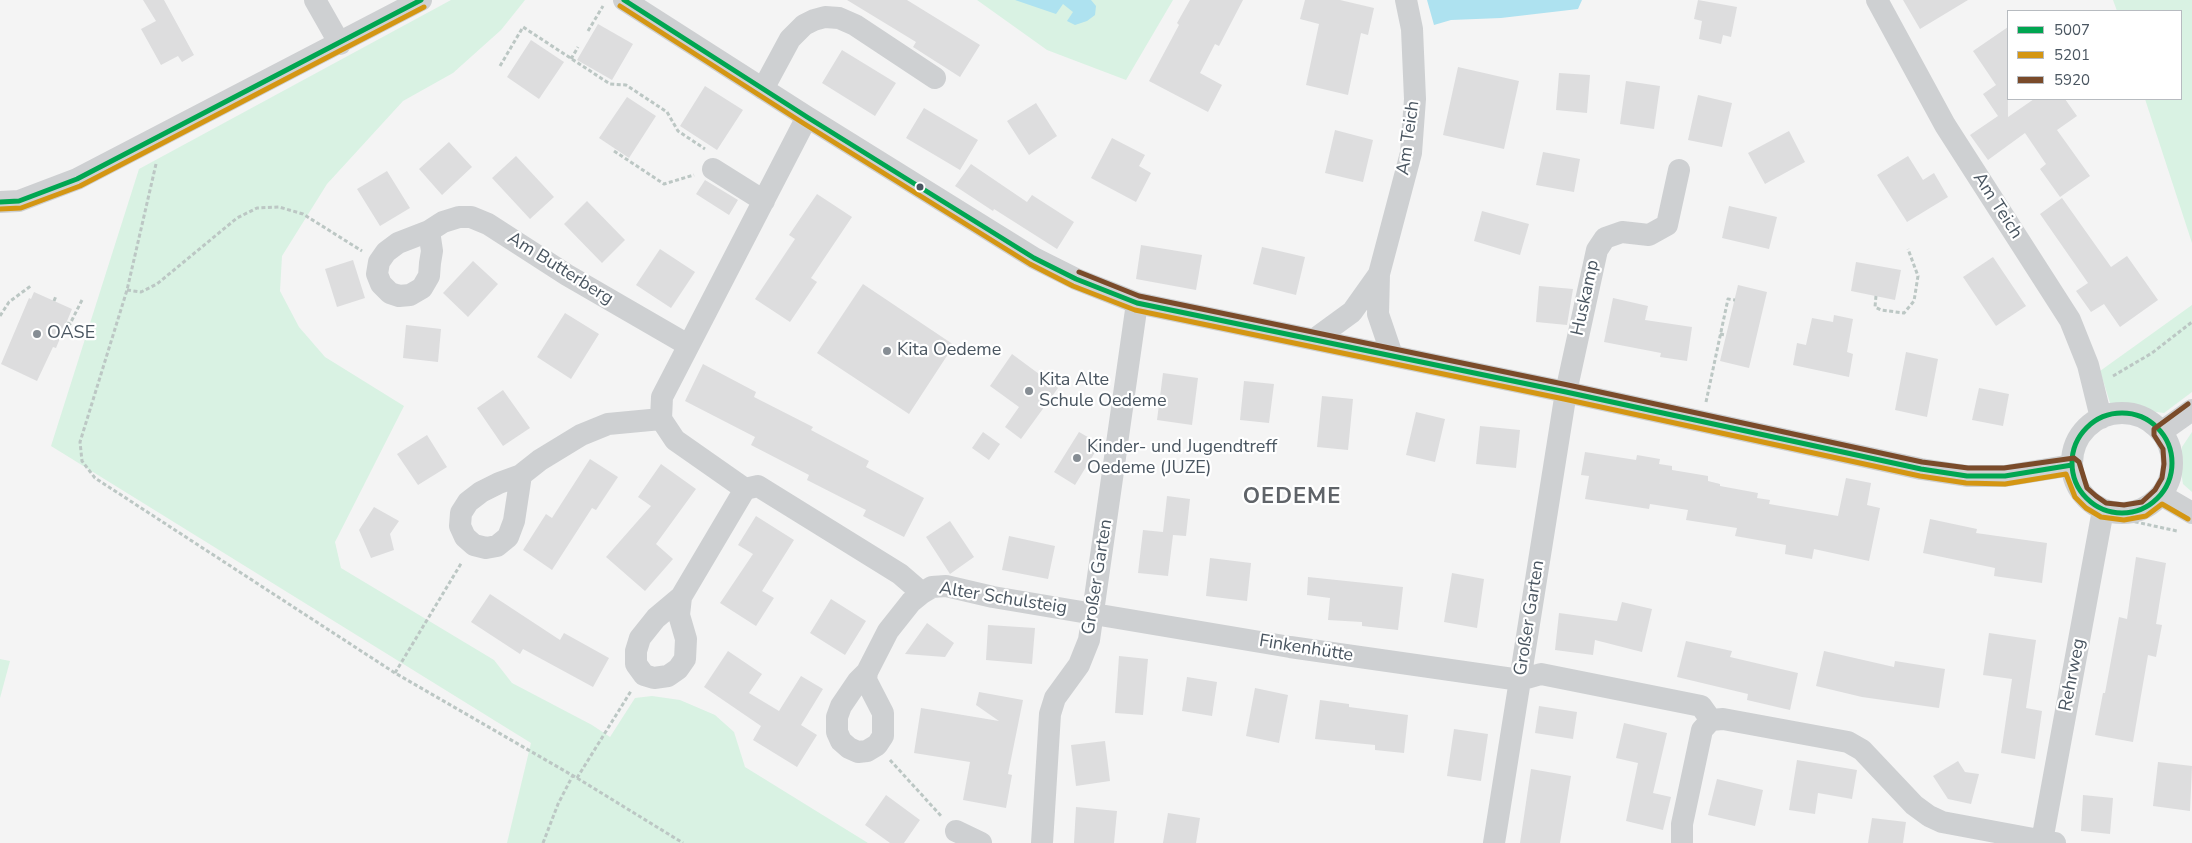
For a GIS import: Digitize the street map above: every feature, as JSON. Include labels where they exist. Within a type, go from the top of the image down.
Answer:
[{"type":"street","points":[[315,0],[340,44]]},
{"type":"street","points":[[0,202],[19,202],[77,179],[340,44],[421,0]]},
{"type":"street","points":[[624,0],[1034,258],[1076,279],[1136,303],[1392,355],[1921,469],[1967,476],[2005,476],[2072,465]]},
{"type":"street","name":"Am Teich","points":[[1392,355],[1378,314],[1379,274],[1411,153],[1415,99],[1412,29],[1406,0]]},
{"type":"street","name":"Am Teich","points":[[1877,0],[1945,125],[2070,320],[2088,366],[2101,418]]},
{"type":"street","points":[[763,89],[790,39],[804,25],[825,17],[838,18],[855,25],[935,78]]},
{"type":"street","points":[[745,489],[675,440],[661,419],[662,397],[808,117]]},
{"type":"street","points":[[713,169],[764,201]]},
{"type":"street","name":"Huskamp","points":[[1566,392],[1597,250],[1605,238],[1622,232],[1649,235],[1668,225],[1679,170]]},
{"type":"street","name":"Am Butterberg","points":[[379,262],[386,252],[398,243],[429,231],[443,222],[459,216],[471,217],[488,224],[567,275],[688,345]]},
{"type":"street","points":[[379,262],[377,274],[381,284],[390,293],[399,296],[410,295],[422,288],[429,276],[432,251],[429,231]]},
{"type":"street","name":"Am Teich","points":[[1315,339],[1352,312],[1379,274]]},
{"type":"street","name":"Großer Garten","points":[[1042,843],[1050,714],[1055,698],[1079,665],[1089,640],[1136,303]]},
{"type":"street","name":"Großer Garten","points":[[1494,843],[1566,392]]},
{"type":"street","points":[[2162,432],[2192,410]]},
{"type":"street","points":[[2117,413],[2134,414],[2149,421],[2162,432],[2170,447],[2172,464],[2169,480],[2161,495],[2145,509],[2124,513],[2103,510],[2081,492],[2075,479],[2072,465],[2075,446],[2085,429],[2101,418],[2117,413]]},
{"type":"street","points":[[521,475],[514,521],[508,537],[497,546],[486,548],[474,544],[465,537],[460,526],[461,514],[468,502],[499,482],[521,475],[540,460],[581,435],[608,424],[661,419]]},
{"type":"street","points":[[681,597],[679,615],[686,639],[685,659],[678,669],[668,676],[654,678],[644,674],[636,664],[636,651],[640,638],[656,618],[681,597],[745,489],[758,486],[900,574],[922,593]]},
{"type":"street","points":[[2161,495],[2187,523]]},
{"type":"street","name":"Rehrweg","points":[[2048,842],[2103,510]]},
{"type":"street","name":"Alter Schulsteig","points":[[877,745],[867,751],[858,752],[849,748],[841,740],[837,732],[837,717],[841,706],[858,681],[867,672],[888,631],[911,602],[922,593],[932,587],[946,586],[993,597],[1094,613]]},
{"type":"street","name":"Finkenhütte","points":[[1094,613],[1290,647],[1520,680]]},
{"type":"street","points":[[867,672],[866,680],[883,713],[883,736],[877,745]]},
{"type":"street","points":[[1520,680],[1540,674],[1701,706],[1711,720]]},
{"type":"street","points":[[1683,843],[1682,824],[1696,749],[1702,730],[1711,720],[1723,719],[1848,742],[1862,750],[1914,805],[1929,816],[1942,822],[2048,842]]},
{"type":"street","points":[[956,831],[981,843]]},
{"type":"path","points":[[588,31],[607,0]]},
{"type":"path","points":[[500,66],[523,27],[610,84],[626,85],[667,112],[678,131],[712,154],[713,169],[664,184],[614,151]]},
{"type":"path","points":[[571,58],[578,47]]},
{"type":"path","points":[[162,136],[127,290],[80,442],[82,461],[95,478],[395,673],[577,778],[683,843]]},
{"type":"path","points":[[127,290],[141,292],[157,284],[237,218],[257,208],[278,208],[303,214],[379,262]]},
{"type":"path","points":[[1876,296],[1875,307],[1904,313],[1914,301],[1918,276],[1908,250]]},
{"type":"path","points":[[0,316],[9,302],[32,285]]},
{"type":"path","points":[[54,301],[56,296]]},
{"type":"path","points":[[1702,422],[1728,299],[1735,300]]},
{"type":"path","points":[[67,323],[70,324],[82,300]]},
{"type":"path","points":[[2094,388],[2152,353],[2192,322]]},
{"type":"path","points":[[1720,334],[1726,336]]},
{"type":"path","points":[[2103,510],[2121,519],[2187,523]]},
{"type":"path","points":[[395,673],[474,544]]},
{"type":"path","points":[[577,778],[635,684],[644,674]]},
{"type":"path","points":[[877,745],[922,798],[956,831]]},
{"type":"path","points":[[543,843],[558,804],[573,776]]},
{"type":"green space","points":[[451,0],[525,0],[501,30],[453,73],[403,101],[327,184],[282,256],[280,291],[299,327],[325,357],[404,406],[335,542],[341,568],[494,660],[512,683],[592,725],[610,737],[635,698],[652,696],[680,700],[715,715],[734,732],[745,767],[868,843],[507,843],[531,743],[51,446],[139,169]]},
{"type":"green space","points":[[977,0],[1173,0],[1126,80],[1047,50]]},
{"type":"green space","points":[[2113,0],[2192,0],[2192,243],[2145,100],[2182,100],[2182,10],[2117,10]]},
{"type":"green space","points":[[2192,305],[2192,392],[2164,413],[2111,406],[2100,371]]},
{"type":"green space","points":[[2192,432],[2192,492],[2183,484],[2180,466],[2182,447]]},
{"type":"green space","points":[[0,659],[10,661],[0,698]]},
{"type":"water","points":[[1015,0],[1091,0],[1096,6],[1095,15],[1087,21],[1075,25],[1067,21],[1073,12],[1063,4],[1056,14]]},
{"type":"water","points":[[1427,0],[1582,0],[1578,9],[1501,18],[1451,20],[1434,25]]},
{"type":"building","points":[[143,0],[164,0],[194,55],[182,62],[178,56],[161,65],[141,29],[156,21]]},
{"type":"building","points":[[847,0],[907,0],[980,45],[960,77],[913,47],[916,42]]},
{"type":"building","points":[[1190,0],[1243,0],[1219,46],[1215,44],[1200,73],[1222,85],[1208,112],[1149,81]]},
{"type":"building","points":[[1305,0],[1340,0],[1374,8],[1368,35],[1361,33],[1348,95],[1306,85],[1319,24],[1300,19]]},
{"type":"building","points":[[1698,0],[1737,7],[1731,37],[1723,35],[1721,44],[1699,39],[1702,21],[1694,19]]},
{"type":"building","points":[[1903,0],[1968,0],[1920,29]]},
{"type":"building","points":[[598,24],[633,44],[612,80],[577,60]]},
{"type":"building","points":[[2007,28],[2008,117],[2033,100],[2066,100],[2077,116],[2057,130],[2090,176],[2060,197],[2040,169],[2046,164],[2025,133],[1988,160],[1970,135],[1998,116],[1983,94],[1996,85],[1973,51]]},
{"type":"building","points":[[531,40],[564,62],[539,99],[507,77]]},
{"type":"building","points":[[842,50],[896,83],[875,116],[822,83]]},
{"type":"building","points":[[1458,67],[1519,81],[1504,149],[1443,135]]},
{"type":"building","points":[[1559,73],[1590,75],[1587,113],[1556,110]]},
{"type":"building","points":[[1626,81],[1660,86],[1654,129],[1620,124]]},
{"type":"building","points":[[705,86],[743,110],[717,150],[680,126]]},
{"type":"building","points":[[1698,95],[1732,103],[1722,147],[1688,140]]},
{"type":"building","points":[[627,97],[656,116],[629,158],[599,138]]},
{"type":"building","points":[[1036,103],[1057,136],[1029,155],[1007,121]]},
{"type":"building","points":[[924,108],[978,140],[960,170],[906,138]]},
{"type":"building","points":[[1335,130],[1373,140],[1363,182],[1325,173]]},
{"type":"building","points":[[1789,131],[1805,162],[1765,184],[1748,153]]},
{"type":"building","points":[[1112,138],[1145,155],[1139,166],[1151,173],[1136,202],[1091,178]]},
{"type":"building","points":[[449,142],[472,167],[442,195],[419,169]]},
{"type":"building","points":[[1543,152],[1580,159],[1574,192],[1536,185]]},
{"type":"building","points":[[516,156],[554,197],[530,219],[492,178]]},
{"type":"building","points":[[1908,156],[1923,180],[1934,173],[1948,197],[1907,222],[1877,175]]},
{"type":"building","points":[[971,164],[1027,202],[1032,195],[1074,222],[1057,249],[955,186]]},
{"type":"building","points":[[387,171],[410,208],[380,226],[357,189]]},
{"type":"building","points":[[705,180],[738,200],[729,215],[696,194]]},
{"type":"building","points":[[817,194],[852,217],[811,278],[817,282],[790,322],[755,299],[795,239],[789,235]]},
{"type":"building","points":[[2062,198],[2111,267],[2127,256],[2158,300],[2120,327],[2104,304],[2091,312],[2076,291],[2088,283],[2040,214]]},
{"type":"building","points":[[587,201],[625,240],[602,263],[564,224]]},
{"type":"building","points":[[1729,206],[1777,217],[1769,249],[1722,238]]},
{"type":"building","points":[[1482,211],[1529,224],[1520,255],[1474,241]]},
{"type":"building","points":[[1141,245],[1202,255],[1196,290],[1136,279]]},
{"type":"building","points":[[1262,247],[1305,257],[1296,295],[1253,284]]},
{"type":"building","points":[[660,249],[695,272],[671,308],[636,285]]},
{"type":"building","points":[[1993,257],[2026,306],[1996,326],[1963,277]]},
{"type":"building","points":[[353,260],[365,298],[337,307],[325,269]]},
{"type":"building","points":[[473,261],[498,284],[468,317],[443,293]]},
{"type":"building","points":[[1856,262],[1901,270],[1895,300],[1851,291]]},
{"type":"building","points":[[863,284],[954,345],[909,414],[817,353]]},
{"type":"building","points":[[1738,285],[1767,292],[1749,368],[1720,361]]},
{"type":"building","points":[[1539,286],[1573,289],[1567,325],[1536,322]]},
{"type":"building","name":"OASE","points":[[34,292],[72,309],[56,348],[53,347],[37,381],[1,364],[29,298],[31,299]]},
{"type":"building","points":[[1613,298],[1648,306],[1645,320],[1692,327],[1687,361],[1660,357],[1661,353],[1604,342]]},
{"type":"building","points":[[565,313],[599,334],[571,379],[537,357]]},
{"type":"building","points":[[1834,315],[1853,319],[1847,352],[1853,354],[1849,377],[1793,365],[1797,343],[1806,345],[1812,318],[1833,322]]},
{"type":"building","points":[[406,325],[441,329],[438,362],[403,358]]},
{"type":"building","points":[[1906,352],[1938,359],[1927,417],[1895,410]]},
{"type":"building","points":[[1012,354],[1058,388],[1021,439],[1005,427],[1019,407],[990,386]]},
{"type":"building","points":[[703,364],[756,392],[754,397],[813,427],[811,430],[869,461],[866,467],[924,498],[904,537],[863,516],[866,510],[807,480],[809,475],[751,445],[755,437],[685,401]]},
{"type":"building","points":[[1163,373],[1198,378],[1192,425],[1157,420]]},
{"type":"building","points":[[1244,381],[1274,384],[1269,423],[1240,420]]},
{"type":"building","points":[[1979,388],[2009,394],[2003,426],[1972,420]]},
{"type":"building","points":[[503,390],[530,428],[503,446],[477,408]]},
{"type":"building","points":[[1322,396],[1353,399],[1348,450],[1317,447]]},
{"type":"building","points":[[1416,412],[1445,419],[1435,462],[1406,455]]},
{"type":"building","points":[[1480,426],[1520,430],[1516,468],[1476,464]]},
{"type":"building","points":[[983,432],[1000,444],[989,460],[972,448]]},
{"type":"building","name":"Kinder- und Jugendtreff Oedeme (JUZE)","points":[[1079,432],[1100,444],[1075,485],[1054,472]]},
{"type":"building","points":[[427,435],[447,467],[418,485],[397,454]]},
{"type":"building","points":[[1585,452],[1636,460],[1637,455],[1660,459],[1659,464],[1672,466],[1672,470],[1708,476],[1708,481],[1720,484],[1720,486],[1758,493],[1757,498],[1770,500],[1769,504],[1838,516],[1846,478],[1871,483],[1867,505],[1880,508],[1869,561],[1814,549],[1812,559],[1785,554],[1786,545],[1735,536],[1737,528],[1686,520],[1688,510],[1650,504],[1649,509],[1585,499],[1589,476],[1581,475]]},
{"type":"building","points":[[590,459],[618,477],[596,510],[592,508],[552,570],[523,550],[546,514],[552,518]]},
{"type":"building","points":[[661,464],[696,489],[656,544],[673,559],[645,591],[606,557],[651,506],[638,497]]},
{"type":"building","points":[[1167,496],[1190,499],[1186,536],[1173,535],[1168,576],[1138,573],[1143,530],[1163,532]]},
{"type":"building","points":[[374,507],[399,521],[390,534],[394,550],[371,558],[359,530]]},
{"type":"building","points":[[756,516],[794,540],[762,591],[774,598],[756,626],[720,603],[753,554],[738,545]]},
{"type":"building","points":[[1930,519],[1977,529],[1976,533],[2047,543],[2042,583],[1994,576],[1995,568],[1923,553]]},
{"type":"building","points":[[950,521],[974,557],[950,574],[926,537]]},
{"type":"building","points":[[1009,536],[1055,546],[1048,579],[1002,570]]},
{"type":"building","points":[[2136,557],[2166,563],[2156,624],[2162,625],[2156,657],[2148,655],[2133,742],[2095,735],[2119,617],[2127,619]]},
{"type":"building","points":[[1210,558],[1251,563],[1247,601],[1206,596]]},
{"type":"building","points":[[1452,573],[1484,579],[1477,628],[1444,622]]},
{"type":"building","points":[[1308,577],[1403,587],[1398,630],[1362,626],[1362,622],[1328,620],[1330,598],[1307,595]]},
{"type":"building","points":[[490,594],[560,640],[564,633],[609,658],[593,687],[523,649],[520,654],[471,622]]},
{"type":"building","points":[[831,599],[866,621],[845,655],[810,633]]},
{"type":"building","points":[[1622,602],[1652,609],[1642,652],[1595,640],[1593,655],[1555,650],[1559,613],[1617,621]]},
{"type":"building","points":[[927,623],[954,643],[945,657],[905,654]]},
{"type":"building","points":[[988,625],[1035,628],[1032,664],[986,660]]},
{"type":"building","points":[[1989,633],[2036,640],[2026,708],[2042,711],[2035,759],[2001,753],[2012,679],[1983,675]]},
{"type":"building","points":[[1686,641],[1732,651],[1730,657],[1798,673],[1790,710],[1747,700],[1748,694],[1677,677]]},
{"type":"building","points":[[728,651],[762,674],[749,693],[779,711],[801,676],[823,689],[801,725],[817,735],[797,767],[753,740],[761,726],[704,687]]},
{"type":"building","points":[[1824,651],[1894,667],[1895,661],[1945,669],[1939,708],[1862,697],[1816,686]]},
{"type":"building","points":[[1119,656],[1148,659],[1143,715],[1115,713]]},
{"type":"building","points":[[1187,677],[1217,682],[1212,716],[1182,711]]},
{"type":"building","points":[[1255,688],[1288,695],[1279,743],[1246,736]]},
{"type":"building","points":[[979,692],[1023,700],[1008,774],[1012,775],[1006,808],[963,800],[970,762],[914,753],[921,708],[999,721],[976,705]]},
{"type":"building","points":[[1320,700],[1349,704],[1349,707],[1408,715],[1404,753],[1375,750],[1375,745],[1315,739]]},
{"type":"building","points":[[1539,706],[1577,712],[1573,739],[1535,733]]},
{"type":"building","points":[[1624,723],[1667,733],[1653,793],[1671,797],[1663,830],[1626,821],[1638,763],[1616,758]]},
{"type":"building","points":[[1454,729],[1488,734],[1481,781],[1447,776]]},
{"type":"building","points":[[1105,741],[1110,781],[1076,786],[1071,745]]},
{"type":"building","points":[[1797,760],[1857,770],[1852,799],[1818,793],[1815,814],[1789,810]]},
{"type":"building","points":[[1958,761],[1965,772],[1979,774],[1971,804],[1948,799],[1933,776]]},
{"type":"building","points":[[2158,762],[2192,766],[2190,811],[2153,806]]},
{"type":"building","points":[[1531,769],[1571,776],[1560,843],[1520,843]]},
{"type":"building","points":[[1717,779],[1763,790],[1755,826],[1708,815]]},
{"type":"building","points":[[886,795],[920,820],[904,843],[890,843],[865,825]]},
{"type":"building","points":[[2083,795],[2113,798],[2110,834],[2081,831]]},
{"type":"building","points":[[1076,807],[1117,811],[1114,843],[1074,843]]},
{"type":"building","points":[[1168,813],[1200,818],[1196,843],[1163,843]]},
{"type":"building","points":[[1872,818],[1906,822],[1903,843],[1868,843]]},
{"type":"transit line","name":"5007","points":[[0,202],[19,201],[77,179],[421,0]]},
{"type":"transit line","name":"5007","points":[[624,0],[807,117],[1034,258],[1076,279],[1137,303],[1566,392],[1921,469],[1967,476],[2005,476],[2072,465]]},
{"type":"transit line","name":"5201","points":[[620,6],[803,123],[1030,264],[1073,286],[1135,310],[1564,399],[1920,476],[1966,483],[2005,484],[2066,474],[2075,497],[2086,508],[2101,517],[2124,520],[2146,516],[2162,504],[2188,519]]},
{"type":"transit line","name":"5201","points":[[0,209],[21,208],[80,186],[424,7]]},
{"type":"transit line","name":"5920","points":[[1079,272],[1139,296],[1568,385],[1922,462],[1968,468],[2004,468],[2074,458],[2079,462],[2087,488],[2106,503],[2124,505],[2142,502],[2155,490],[2162,478],[2164,464],[2163,449],[2154,435],[2154,429],[2188,404]]},
{"type":"transit line","name":"5007","points":[[2122,413],[2141,417],[2157,428],[2168,444],[2172,463],[2168,482],[2157,498],[2141,509],[2122,513],[2103,509],[2087,498],[2076,482],[2072,463],[2076,444],[2087,428],[2103,417],[2122,413]]},
{"type":"place","name":"OASE","points":[[37,334]]},
{"type":"place","name":"Kita Oedeme","points":[[887,351]]},
{"type":"place","name":"Kita Alte Schule Oedeme","points":[[1029,391]]},
{"type":"place","name":"Kinder- und Jugendtreff Oedeme (JUZE)","points":[[1077,458]]},
{"type":"district","name":"OEDEME","points":[[1292,498]]}]
